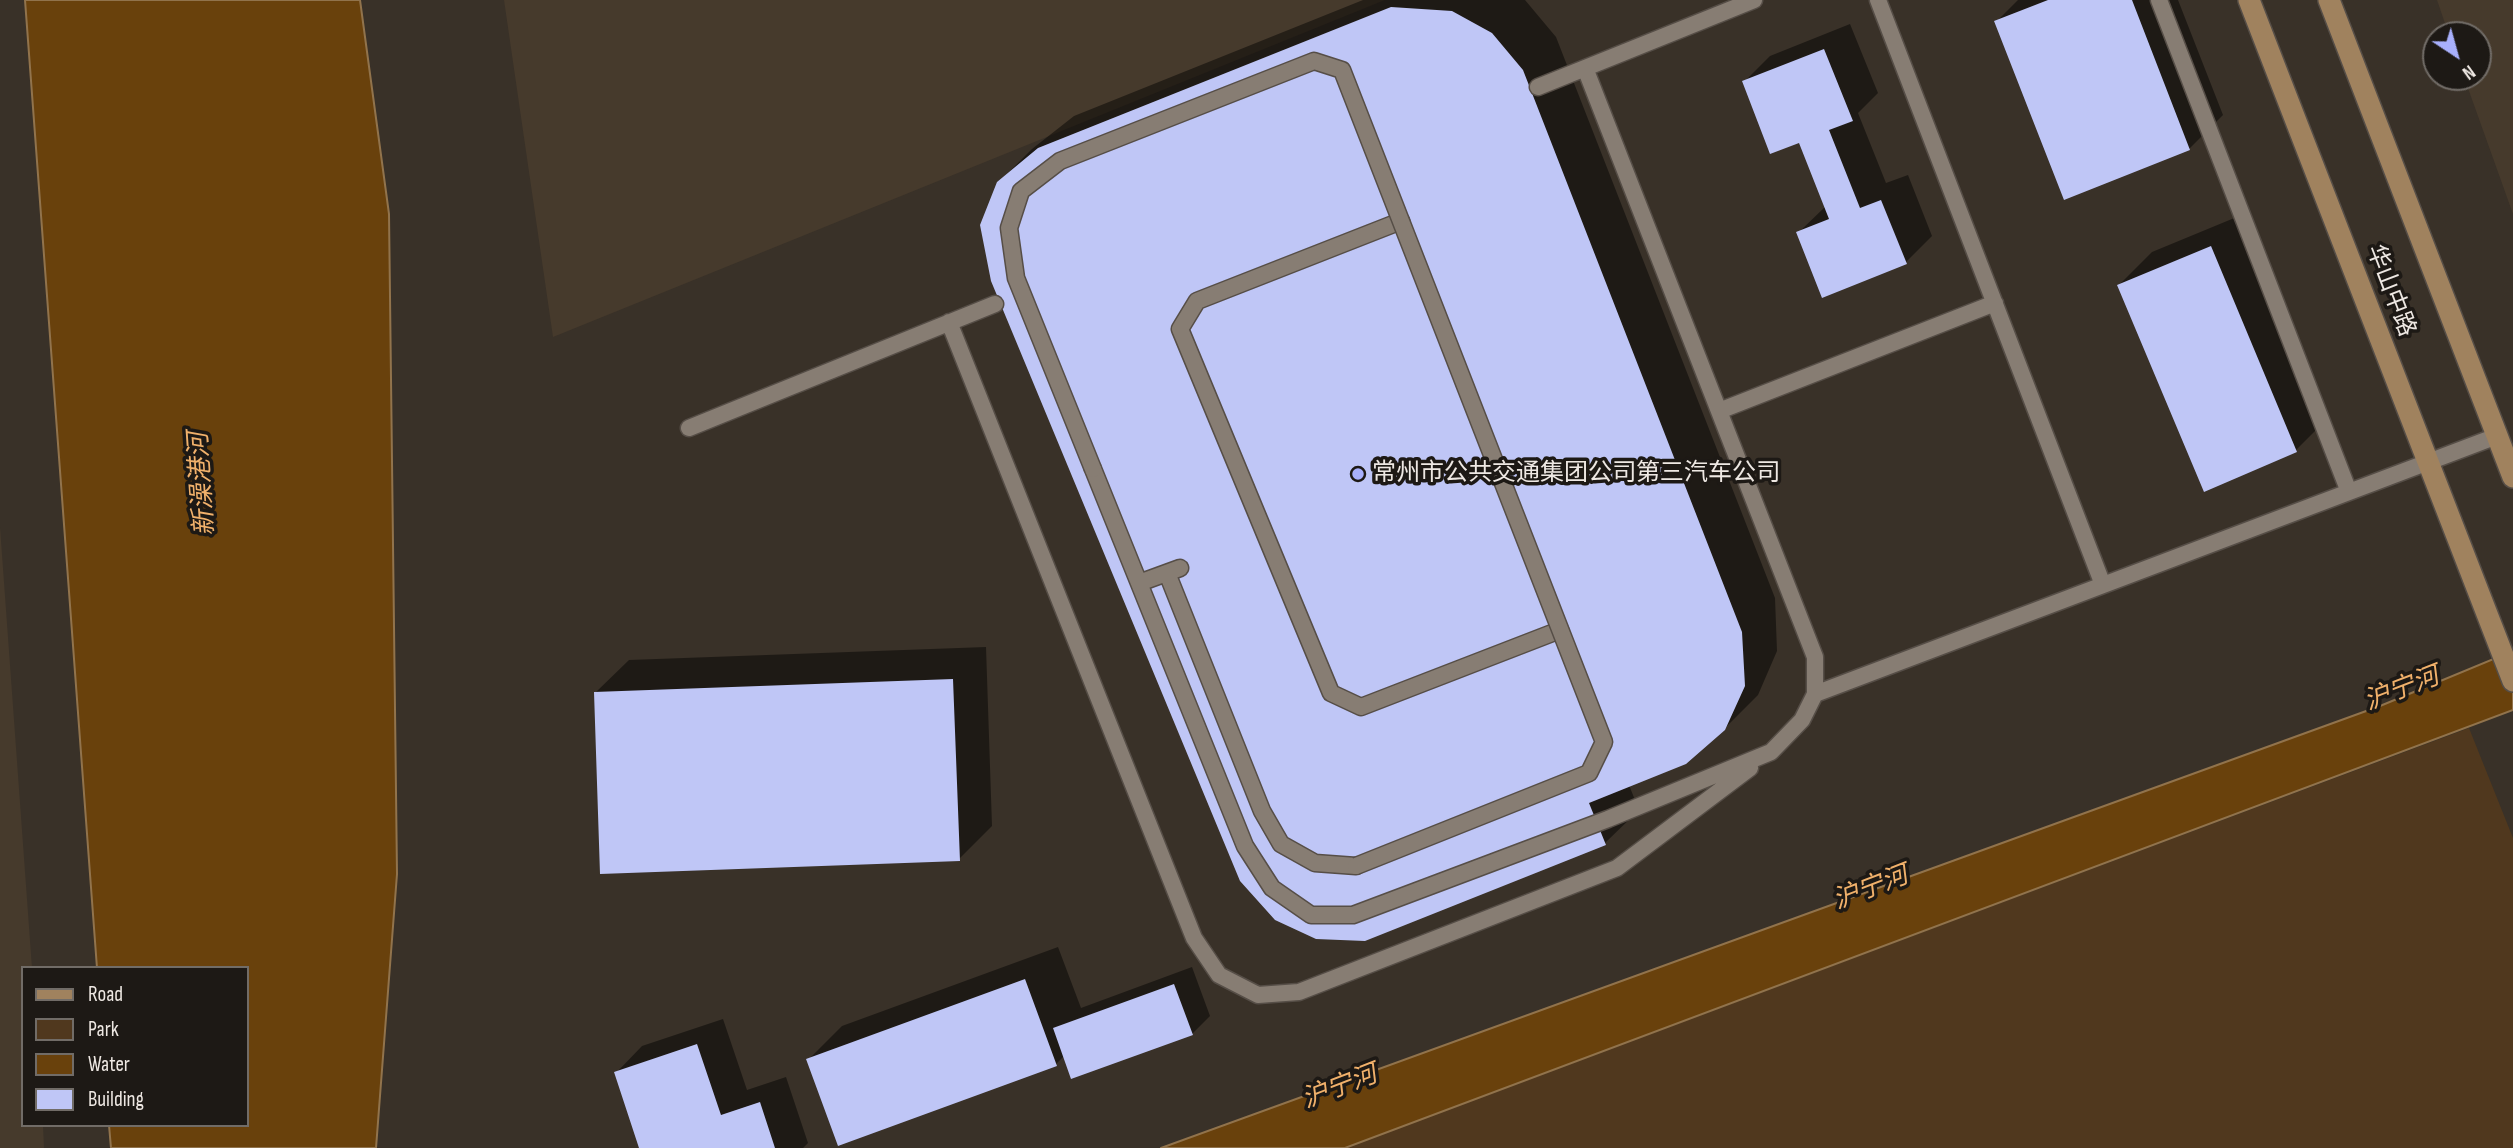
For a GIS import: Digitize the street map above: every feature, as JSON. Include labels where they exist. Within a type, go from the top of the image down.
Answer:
[{"type":"main road","name":"华山中路","points":[[2249,0],[2513,681]]},
{"type":"main road","name":"华山中路","points":[[2329,0],[2513,477]]},
{"type":"lane","points":[[1538,87],[1754,0]]},
{"type":"lane","points":[[1878,0],[2103,585]]},
{"type":"lane","points":[[2159,0],[2349,492]]},
{"type":"lane","points":[[1139,583],[1174,571],[1262,811],[1280,844],[1315,863],[1356,866],[1589,773],[1604,742],[1342,70],[1314,61],[1060,161],[1021,191],[1009,228],[1016,278],[1245,846],[1272,888],[1311,915],[1353,915],[1608,819],[1771,752]]},
{"type":"lane","points":[[948,323],[1194,938],[1219,975],[1258,995],[1299,992],[1617,868],[1771,752],[1802,720],[1815,694],[1815,657],[1585,68]]},
{"type":"lane","points":[[1401,221],[1197,301],[1180,329],[1331,693],[1361,707],[1560,630]]},
{"type":"lane","points":[[1719,411],[1995,303]]},
{"type":"lane","points":[[689,428],[995,304]]},
{"type":"lane","points":[[1815,694],[2497,436]]},
{"type":"shaded area","points":[[504,0],[1385,0],[553,337]]},
{"type":"shaded area","points":[[2437,0],[2513,0],[2513,214],[2469,91],[2492,91],[2492,21],[2444,21]]},
{"type":"shaded area","points":[[0,527],[32,966],[21,966],[21,1127],[43,1127],[44,1148],[0,1148]]},
{"type":"green space","points":[[2469,728],[2513,838],[2513,1148],[1345,1148]]},
{"type":"water","name":"新澡港河","points":[[25,0],[360,0],[389,214],[397,874],[376,1148],[111,1148],[109,1127],[248,1127],[248,966],[97,966]]},
{"type":"water","name":"沪宁河","points":[[2513,651],[2513,710],[1345,1148],[1161,1148],[2380,706]]},
{"type":"building","points":[[2048,0],[2132,0],[2190,150],[2064,200],[1994,21]]},
{"type":"building","points":[[1391,7],[1452,11],[1492,33],[1523,70],[1742,632],[1745,686],[1725,730],[1686,764],[1589,803],[1606,845],[1365,941],[1316,939],[1275,920],[1240,881],[991,281],[980,225],[997,182],[1038,148]]},
{"type":"building","points":[[1824,49],[1853,121],[1829,130],[1860,208],[1881,200],[1907,264],[1822,298],[1796,232],[1829,219],[1799,143],[1770,154],[1742,81]]},
{"type":"building","points":[[2211,246],[2297,452],[2204,492],[2117,285]]},
{"type":"building","points":[[953,679],[960,861],[600,874],[594,692]]},
{"type":"building","points":[[1025,979],[1057,1066],[838,1146],[806,1059]]},
{"type":"building","points":[[1174,984],[1193,1035],[1071,1079],[1053,1028]]},
{"type":"building","points":[[697,1044],[721,1115],[760,1102],[775,1148],[639,1148],[614,1072]]},
{"type":"place","name":"常州市公共交通集团公司第三汽车公司","points":[[1358,474]]}]
